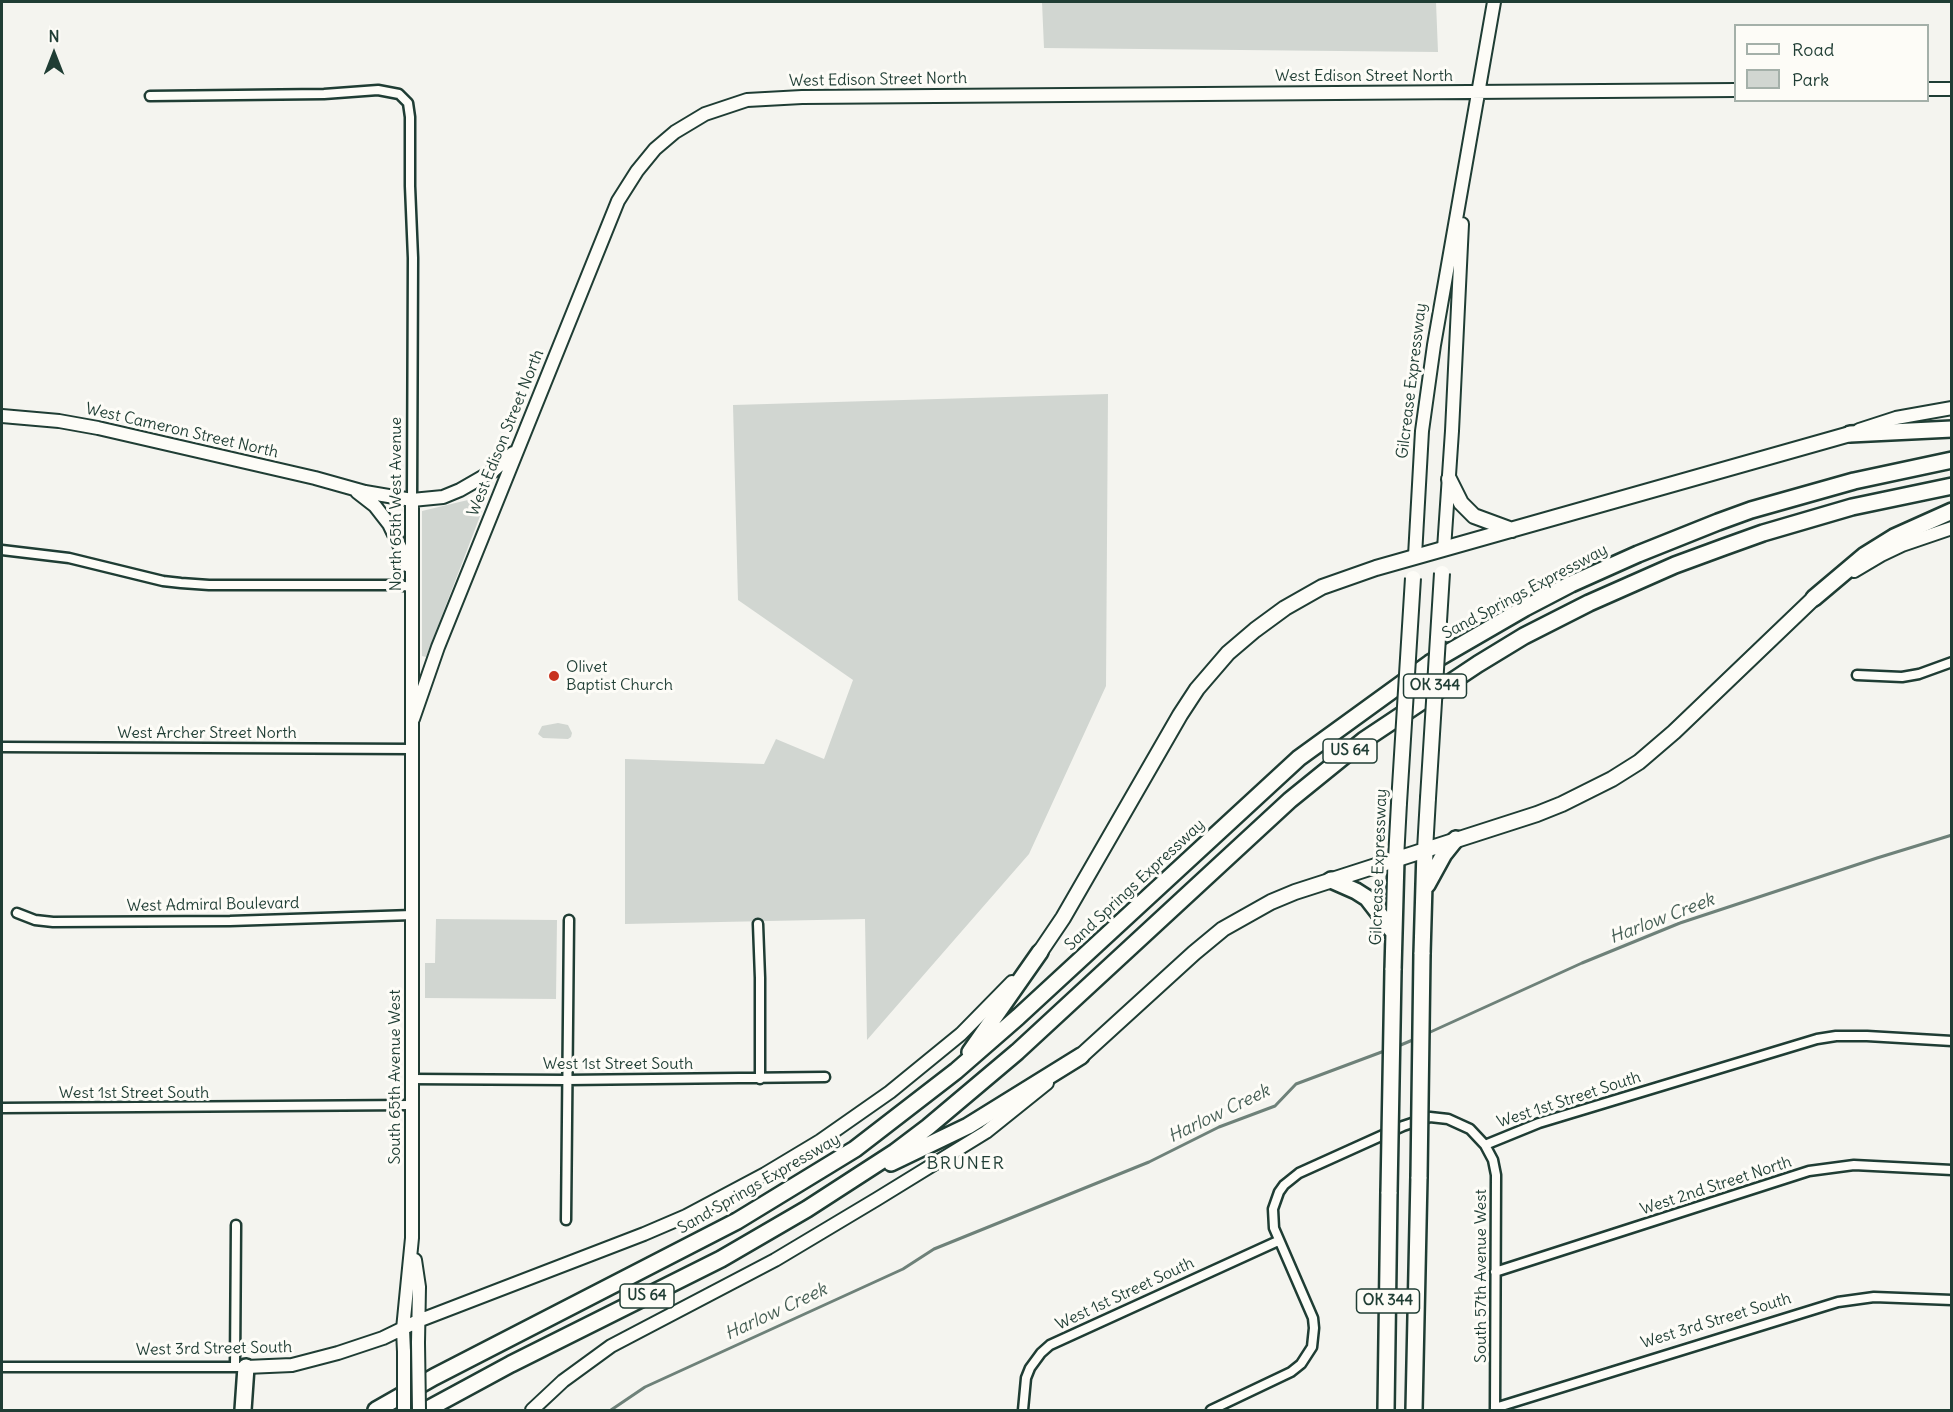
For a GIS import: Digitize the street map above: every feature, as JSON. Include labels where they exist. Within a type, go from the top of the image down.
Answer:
[{"type":"highway","points":[[1850,434],[1952,429]]},
{"type":"highway","name":"Sand Springs Expressway","points":[[376,1410],[434,1377],[737,1221],[855,1149],[956,1071],[1018,1017],[1273,781],[1341,726],[1430,663],[1571,584],[1718,522],[1751,510],[1854,481],[1952,460]]},
{"type":"highway","name":"US 64","points":[[426,1410],[511,1364],[721,1259],[848,1183],[928,1127],[985,1081],[1109,969],[1249,836],[1334,763],[1394,719],[1478,663],[1589,603],[1704,554],[1762,533],[1852,507],[1952,486]]},
{"type":"highway","points":[[1814,598],[1865,555],[1894,537],[1952,511]]},
{"type":"highway","points":[[1424,890],[1439,862],[1456,839]]},
{"type":"highway","name":"Gilcrease Expressway","points":[[1414,1410],[1425,850]]},
{"type":"highway","name":"Gilcrease Expressway","points":[[1386,1410],[1396,859]]},
{"type":"highway","points":[[1331,880],[1366,898],[1394,933]]},
{"type":"highway","points":[[956,1071],[1040,952]]},
{"type":"highway","points":[[848,1183],[968,1126],[1081,1056]]},
{"type":"highway","points":[[241,1367],[243,1410]]},
{"type":"main road","points":[[1040,952],[1063,918],[1197,689],[1228,653],[1254,630],[1285,608],[1322,587],[1414,556],[1850,434]]},
{"type":"main road","points":[[1449,479],[1461,503],[1474,516],[1512,530]]},
{"type":"main road","name":"Gilcrease Expressway","points":[[1425,850],[1444,549]]},
{"type":"main road","name":"Gilcrease Expressway","points":[[1396,859],[1414,556]]},
{"type":"main road","points":[[1081,1056],[1194,952],[1223,929],[1271,902],[1562,804],[1612,779],[1639,762],[1674,732],[1814,598]]},
{"type":"street","name":"Gilcrease Expressway","points":[[1414,556],[1422,431],[1440,306],[1494,2]]},
{"type":"street","points":[[1929,89],[1952,89]]},
{"type":"street","name":"North 65th West Avenue","points":[[150,96],[324,94],[378,90],[393,92],[402,96],[408,103],[414,324],[411,586],[412,915]]},
{"type":"street","name":"West Edison Street North","points":[[413,719],[438,647],[618,201],[637,171],[655,149],[675,132],[705,114],[747,100],[802,97],[1734,90]]},
{"type":"street","name":"Gilcrease Expressway","points":[[1444,549],[1459,297],[1463,185]]},
{"type":"street","points":[[1850,434],[1896,418],[1952,408]]},
{"type":"street","name":"West Cameron Street North","points":[[2,416],[59,421],[98,428],[304,476],[354,490],[412,500],[443,497],[460,490],[493,471],[516,451]]},
{"type":"street","name":"West Cameron Street North","points":[[354,490],[375,506],[389,525],[402,551],[411,586]]},
{"type":"street","points":[[1814,598],[1881,555],[1929,534],[1952,528]]},
{"type":"street","points":[[2,550],[69,558],[163,581],[181,583],[411,586]]},
{"type":"street","points":[[1857,675],[1902,677],[1919,674],[1952,662]]},
{"type":"street","name":"West Archer Street North","points":[[2,747],[412,748]]},
{"type":"street","name":"West Admiral Boulevard","points":[[17,913],[35,920],[53,922],[230,921],[412,915]]},
{"type":"street","name":"South 65th Avenue West","points":[[404,1410],[403,1329],[412,1238],[412,915]]},
{"type":"street","points":[[566,1220],[570,920]]},
{"type":"street","points":[[758,924],[760,1078]]},
{"type":"street","name":"West 3rd Street South","points":[[2,1367],[241,1367],[304,1363],[349,1350],[644,1234],[705,1206],[765,1174],[820,1141],[890,1092],[961,1034],[1040,952]]},
{"type":"street","name":"West 1st Street South","points":[[1023,1410],[1026,1378],[1041,1353],[1060,1340],[1278,1241],[1273,1218],[1275,1200],[1284,1185],[1299,1173],[1403,1126],[1430,1117],[1448,1119],[1470,1129],[1485,1144],[1539,1123],[1816,1039],[1836,1036],[1867,1036],[1952,1041]]},
{"type":"street","points":[[532,1410],[611,1346],[775,1260],[986,1132],[1081,1056]]},
{"type":"street","name":"West 1st Street South","points":[[411,1079],[825,1077]]},
{"type":"street","name":"West 1st Street South","points":[[2,1108],[411,1105]]},
{"type":"street","name":"South 57th Avenue West","points":[[1485,1144],[1493,1160],[1496,1175],[1496,1409]]},
{"type":"street","name":"West 2nd Street North","points":[[1495,1272],[1809,1171],[1854,1165],[1952,1170]]},
{"type":"street","points":[[236,1225],[241,1367]]},
{"type":"street","name":"South 65th Avenue West","points":[[412,1238],[419,1287],[419,1410]]},
{"type":"street","points":[[1211,1410],[1291,1372],[1301,1364],[1312,1347],[1313,1318],[1278,1241]]},
{"type":"street","name":"West 3rd Street South","points":[[1496,1409],[1838,1302],[1874,1297],[1952,1299]]},
{"type":"green space","points":[[1042,2],[1436,2],[1438,52],[1044,48]]},
{"type":"green space","points":[[1108,394],[1106,686],[1029,854],[867,1040],[865,919],[625,924],[625,759],[764,764],[776,739],[824,759],[853,680],[738,600],[733,405]]},
{"type":"green space","points":[[472,499],[480,502],[482,511],[426,657],[422,656],[422,511]]},
{"type":"green space","points":[[558,723],[568,725],[572,733],[571,737],[568,739],[543,738],[538,734],[542,726]]},
{"type":"green space","points":[[436,919],[557,920],[556,999],[425,998],[425,963],[435,963]]},
{"type":"waterway","name":"Harlow Creek","points":[[1426,1034],[1582,963],[1680,923],[1952,835]]},
{"type":"waterway","name":"Harlow Creek","points":[[1396,1047],[1415,1039]]},
{"type":"waterway","name":"Harlow Creek","points":[[611,1410],[645,1387],[903,1269],[934,1249],[1149,1162],[1219,1127],[1275,1106],[1296,1084],[1387,1050]]},
{"type":"place","name":"Olivet Baptist Church","points":[[554,676]]},
{"type":"district","name":"BRUNER","points":[[966,1164]]}]
